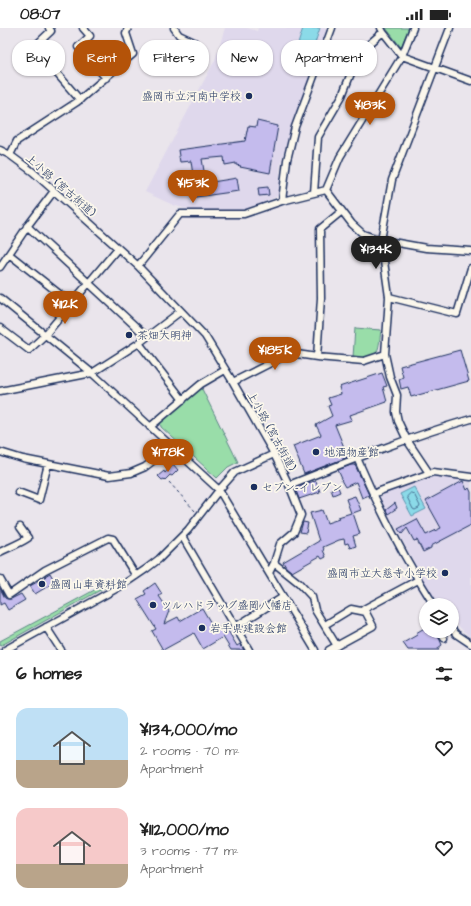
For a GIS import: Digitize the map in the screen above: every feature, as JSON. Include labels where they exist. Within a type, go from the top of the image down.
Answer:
[{"type":"street","points":[[49,28],[51,31],[34,47],[80,100]]},
{"type":"street","points":[[83,28],[90,36],[78,47],[106,78]]},
{"type":"street","points":[[10,155],[17,141],[80,100],[133,54],[126,33],[128,28]]},
{"type":"street","points":[[174,28],[179,35],[190,40]]},
{"type":"street","points":[[282,201],[287,160],[295,127],[332,28]]},
{"type":"street","points":[[326,190],[340,157],[402,56],[413,28]]},
{"type":"street","points":[[429,473],[407,440],[398,420],[396,412],[397,395],[390,377],[384,354],[389,297],[381,240],[392,180],[450,28]]},
{"type":"street","points":[[314,192],[318,137],[342,96],[359,53],[382,30],[402,56],[471,81]]},
{"type":"street","name":"上小路 (宮古街道)","points":[[0,151],[10,155],[33,172],[138,266],[205,336],[274,454],[289,485],[357,458],[471,419]]},
{"type":"street","points":[[138,266],[180,214],[244,214],[282,201],[326,190]]},
{"type":"street","points":[[326,190],[352,224],[363,234],[381,240],[426,248],[471,251]]},
{"type":"street","points":[[0,267],[27,226],[54,191]]},
{"type":"street","points":[[316,357],[321,298],[320,229],[342,211]]},
{"type":"street","points":[[27,226],[147,337]]},
{"type":"street","points":[[0,328],[29,350],[45,335],[118,248]]},
{"type":"street","points":[[8,254],[71,303]]},
{"type":"street","points":[[389,297],[457,314],[471,268]]},
{"type":"street","points":[[0,298],[92,373],[219,490],[315,650]]},
{"type":"street","points":[[1,390],[92,373],[139,343],[181,311]]},
{"type":"street","points":[[139,343],[182,400]]},
{"type":"street","points":[[233,382],[290,353],[364,361],[384,354]]},
{"type":"street","points":[[150,427],[201,384],[225,370]]},
{"type":"street","points":[[0,452],[23,459],[101,475],[118,476],[131,474],[145,467],[171,447]]},
{"type":"street","points":[[4,650],[121,586],[136,576],[159,558],[182,536],[235,472],[274,454]]},
{"type":"street","points":[[357,458],[373,495],[418,580],[430,598]]},
{"type":"street","points":[[18,492],[41,502],[48,464]]},
{"type":"street","points":[[373,495],[433,472],[471,477]]},
{"type":"street","points":[[269,573],[280,544],[294,532],[301,515],[289,485]]},
{"type":"street","points":[[0,552],[13,545],[18,545],[28,538],[20,527]]},
{"type":"street","points":[[182,536],[249,650]]},
{"type":"street","points":[[0,579],[9,594],[45,570],[108,538],[113,539],[136,576]]},
{"type":"street","points":[[274,563],[299,583],[312,597],[315,610],[337,646]]},
{"type":"street","points":[[329,650],[373,626],[364,609],[418,580]]},
{"type":"street","points":[[235,626],[283,597]]},
{"type":"street","points":[[328,623],[351,609],[366,612]]},
{"type":"street","points":[[46,627],[61,650]]},
{"type":"street","points":[[459,636],[471,644]]},
{"type":"path","points":[[169,482],[195,512]]},
{"type":"shaded area","name":"盛岡市立河南中学校","points":[[225,28],[247,28],[257,31],[258,28],[327,28],[323,40],[281,40],[281,76],[310,76],[280,165],[280,195],[247,210],[194,211],[173,205],[145,192],[207,76],[209,76],[209,71],[217,54],[217,76],[273,76],[273,40],[221,40]]},
{"type":"shaded area","name":"盛岡市立大慈寺小学校","points":[[434,475],[471,480],[471,638],[459,627],[459,598],[435,598],[429,590],[380,498],[382,494]]},
{"type":"green space","points":[[386,28],[409,28],[401,47],[400,46]]},
{"type":"green space","points":[[355,328],[381,330],[376,353],[368,357],[353,357]]},
{"type":"green space","points":[[201,387],[238,462],[228,467],[217,478],[161,427],[160,422]]},
{"type":"green space","points":[[113,580],[113,583],[0,646],[0,641]]},
{"type":"water","points":[[303,28],[320,28],[316,40],[299,40]]},
{"type":"water","points":[[414,487],[426,509],[412,516],[400,494]]},
{"type":"building","points":[[257,121],[278,126],[270,173],[240,167],[241,166],[236,165],[236,163],[225,165],[224,157],[202,159],[206,183],[237,178],[239,191],[196,197],[191,161],[180,162],[178,150],[245,141],[248,126],[256,127]]},
{"type":"building","points":[[268,187],[269,195],[259,196],[258,188]]},
{"type":"building","points":[[460,350],[469,381],[411,397],[408,387],[401,389],[399,379],[403,377],[400,366]]},
{"type":"building","points":[[382,373],[387,386],[383,387],[387,402],[350,415],[352,420],[335,425],[348,457],[304,474],[293,446],[321,435],[316,425],[332,416],[328,406],[331,405],[328,398],[341,394],[339,387]]},
{"type":"building","points":[[173,464],[178,470],[172,476],[170,475],[165,480],[162,480],[158,476],[164,471],[165,473]]},
{"type":"building","points":[[355,465],[369,495],[362,498],[356,482],[345,487],[338,470]]},
{"type":"building","points":[[316,481],[320,492],[299,499],[295,488]]},
{"type":"building","points":[[463,481],[467,490],[469,488],[471,492],[471,525],[431,546],[431,548],[423,552],[417,540],[414,541],[407,528],[402,534],[398,529],[417,519],[426,535],[441,528],[426,501]]},
{"type":"building","points":[[338,487],[340,492],[333,495],[331,489]]},
{"type":"building","points":[[355,496],[361,510],[353,513],[360,534],[353,536],[356,546],[350,548],[348,543],[345,544],[344,539],[339,540],[323,547],[326,557],[322,559],[320,556],[292,572],[286,567],[283,562],[319,541],[310,513],[322,510],[327,523],[339,519],[338,517],[351,513],[346,499]]},
{"type":"building","points":[[395,503],[397,508],[388,514],[386,510]]},
{"type":"building","points":[[303,522],[308,523],[306,533],[300,532]]},
{"type":"building","name":"盛岡山車資料館","points":[[50,573],[55,582],[35,594],[30,586]]},
{"type":"building","points":[[155,583],[162,594],[159,596],[169,611],[164,624],[178,617],[180,621],[202,608],[215,630],[224,624],[237,646],[240,644],[244,650],[231,650],[223,637],[203,649],[194,633],[163,650],[152,631],[156,629],[137,599],[146,594],[144,591]]},
{"type":"building","points":[[0,588],[7,599],[11,599],[21,594],[25,600],[8,610],[4,603],[0,605]]},
{"type":"building","points":[[419,631],[419,638],[439,638],[442,645],[438,648],[439,650],[408,650],[403,643],[417,635],[416,633]]},
{"type":"place","name":"盛岡市立河南中学校","points":[[249,96]]},
{"type":"place","name":"茶畑大明神","points":[[129,335]]},
{"type":"place","name":"地酒物産館","points":[[316,452]]},
{"type":"place","name":"セブン-イレブン","points":[[254,487]]},
{"type":"place","name":"盛岡市立大慈寺小学校","points":[[445,573]]},
{"type":"place","name":"盛岡山車資料館","points":[[42,584]]},
{"type":"place","name":"ツルハドラッグ盛岡八幡店","points":[[153,605]]},
{"type":"place","name":"岩手県建設会館","points":[[202,628]]}]
